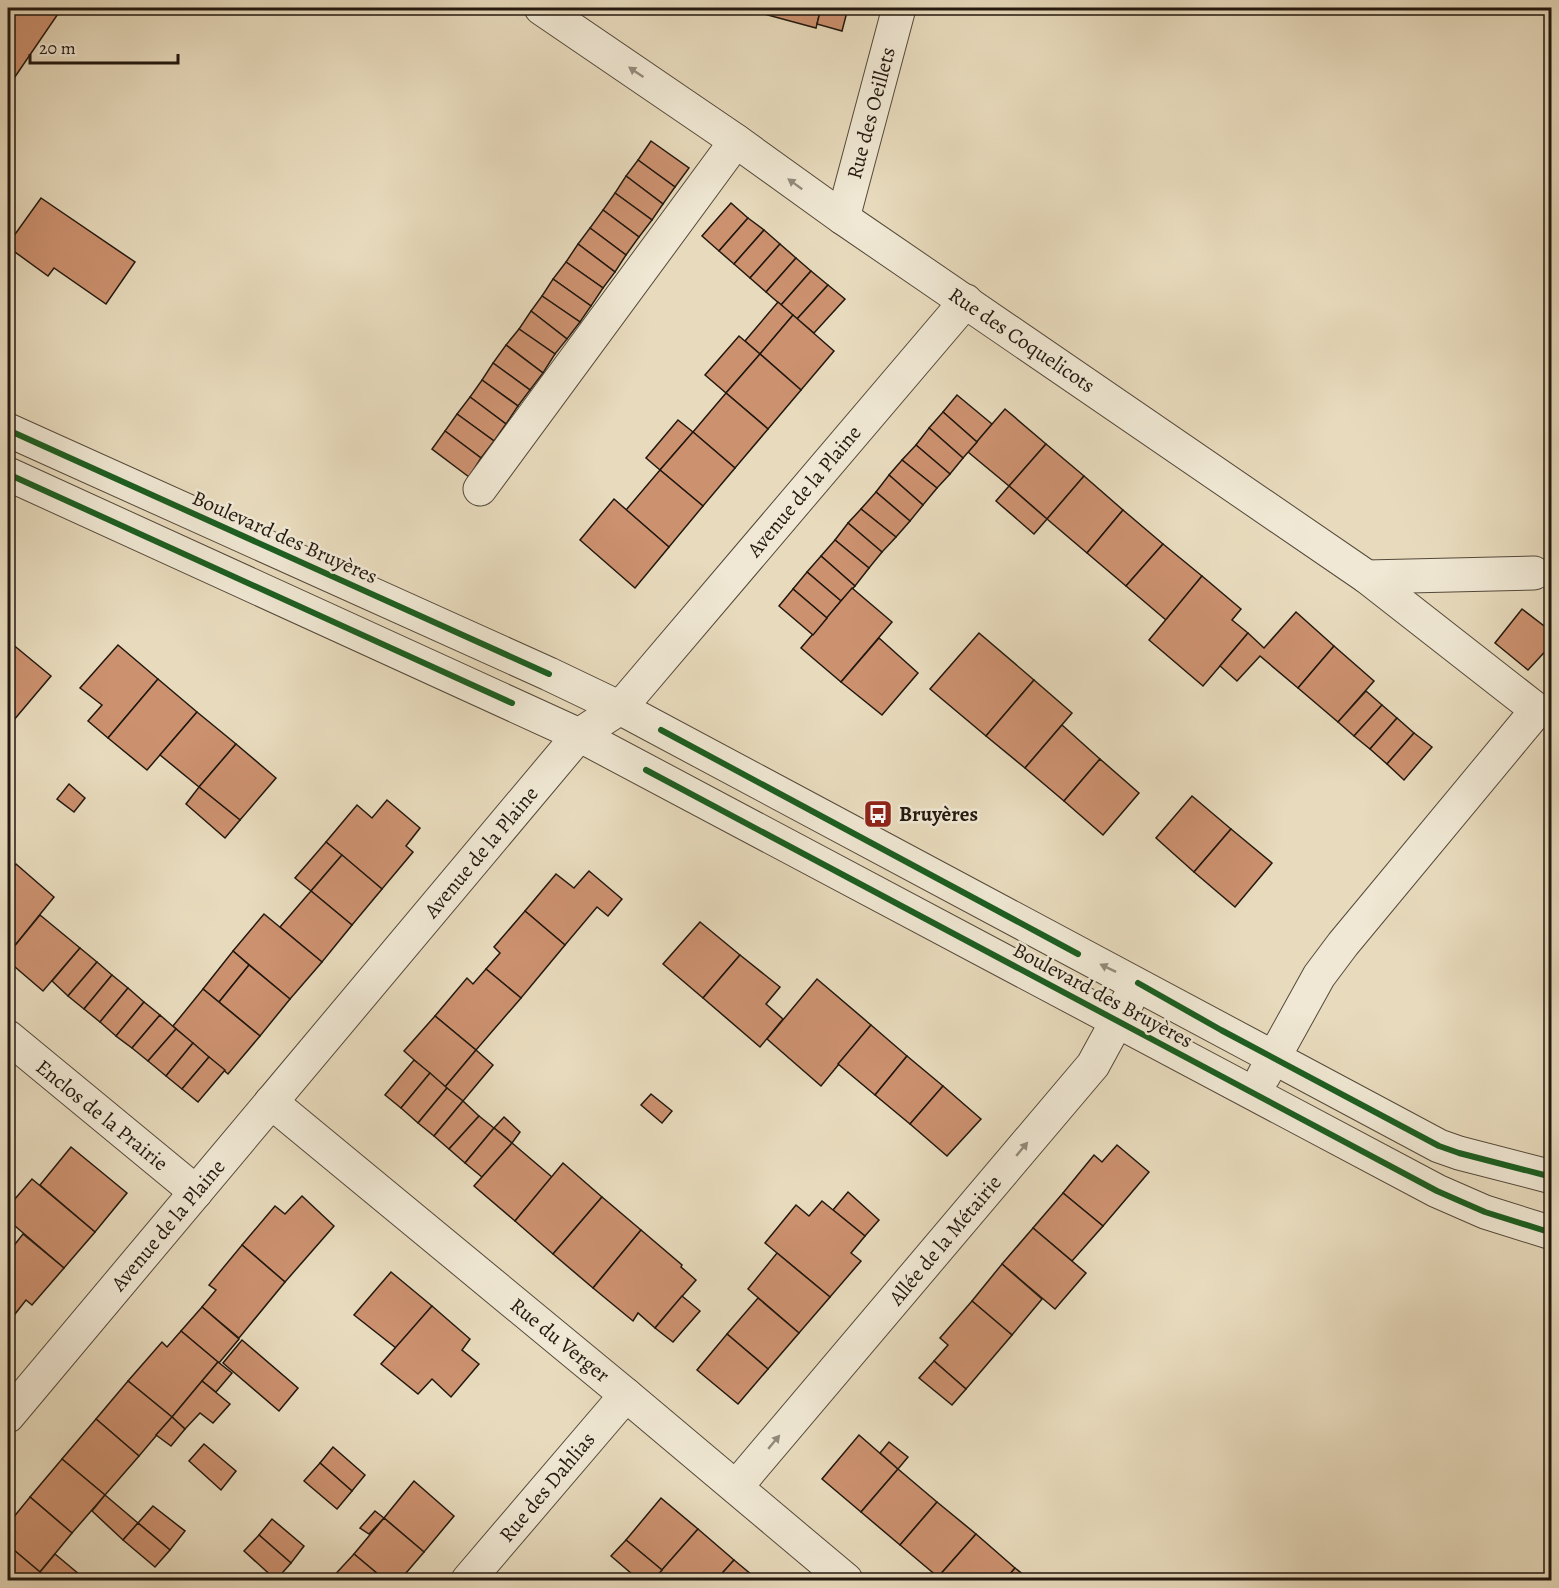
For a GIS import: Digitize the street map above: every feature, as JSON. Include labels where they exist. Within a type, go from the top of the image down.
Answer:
[{"type":"street","name":"Rue des Coquelicots","points":[[541,8],[1367,577],[1537,710],[1343,944],[1319,976],[1274,1057]]},
{"type":"street","name":"Rue des Oeillets","points":[[843,218],[899,8]]},
{"type":"street","points":[[480,489],[736,141]]},
{"type":"street","name":"Avenue de la Plaine","points":[[8,1416],[579,735],[620,708],[966,301]]},
{"type":"street","name":"Boulevard des Bruyères","points":[[8,430],[620,708],[1439,1146],[1551,1178]]},
{"type":"street","name":"Boulevard des Bruyères","points":[[8,474],[579,735],[1463,1204],[1551,1233]]},
{"type":"street","points":[[1367,577],[1534,573]]},
{"type":"street","name":"Allée de la Métairie","points":[[736,1487],[1093,1065],[1138,983]]},
{"type":"street","name":"Enclos de la Prairie","points":[[8,1037],[196,1192]]},
{"type":"street","points":[[1253,1094],[1274,1057]]},
{"type":"street","name":"Rue du Verger","points":[[271,1102],[626,1395],[846,1581]]},
{"type":"street","name":"Rue des Dahlias","points":[[468,1581],[626,1395]]},
{"type":"building","points":[[8,8],[62,8],[8,87],[8,17],[12,11]]},
{"type":"building","points":[[766,8],[821,8],[816,28],[764,14]]},
{"type":"building","points":[[821,8],[848,8],[842,31],[817,24]]},
{"type":"building","points":[[651,141],[689,168],[675,187],[638,160]]},
{"type":"building","points":[[638,160],[675,187],[663,204],[626,176]]},
{"type":"building","points":[[626,176],[663,204],[652,220],[615,193]]},
{"type":"building","points":[[615,193],[652,220],[639,237],[603,210]]},
{"type":"building","points":[[41,198],[135,262],[106,304],[54,268],[48,276],[8,247]]},
{"type":"building","points":[[731,203],[748,218],[719,251],[702,236]]},
{"type":"building","points":[[603,210],[639,237],[626,255],[590,228]]},
{"type":"building","points":[[748,218],[764,230],[734,264],[719,251]]},
{"type":"building","points":[[590,228],[626,255],[615,272],[578,244]]},
{"type":"building","points":[[764,230],[780,244],[750,278],[734,264]]},
{"type":"building","points":[[578,244],[615,272],[603,288],[566,262]]},
{"type":"building","points":[[780,244],[796,258],[766,292],[750,278]]},
{"type":"building","points":[[796,258],[811,271],[781,305],[766,292]]},
{"type":"building","points":[[566,262],[603,288],[591,306],[553,279]]},
{"type":"building","points":[[811,271],[828,285],[797,319],[781,305]]},
{"type":"building","points":[[553,279],[591,306],[580,322],[542,296]]},
{"type":"building","points":[[828,285],[845,299],[814,333],[797,319]]},
{"type":"building","points":[[542,296],[580,322],[567,339],[531,311]]},
{"type":"building","points":[[778,302],[793,315],[760,354],[745,341]]},
{"type":"building","points":[[531,311],[567,339],[555,354],[519,329]]},
{"type":"building","points":[[793,315],[834,351],[801,390],[760,354]]},
{"type":"building","points":[[519,329],[555,354],[543,373],[506,345]]},
{"type":"building","points":[[739,336],[760,354],[726,393],[705,375]]},
{"type":"building","points":[[506,345],[543,373],[530,390],[493,363]]},
{"type":"building","points":[[760,354],[801,390],[768,429],[726,393]]},
{"type":"building","points":[[493,363],[530,390],[518,406],[482,380]]},
{"type":"building","points":[[482,380],[518,406],[506,424],[470,397]]},
{"type":"building","points":[[726,393],[768,429],[735,468],[693,432]]},
{"type":"building","points":[[957,395],[992,424],[977,442],[943,412]]},
{"type":"building","points":[[470,397],[506,424],[494,441],[457,414]]},
{"type":"building","points":[[1005,409],[1046,444],[1009,486],[968,452]]},
{"type":"building","points":[[943,412],[977,442],[963,458],[929,428]]},
{"type":"building","points":[[457,414],[494,441],[481,458],[445,431]]},
{"type":"building","points":[[678,420],[693,432],[660,470],[646,458]]},
{"type":"building","points":[[929,428],[963,458],[950,474],[916,445]]},
{"type":"building","points":[[445,431],[481,458],[469,477],[432,449]]},
{"type":"building","points":[[693,432],[735,468],[703,506],[660,470]]},
{"type":"building","points":[[1046,444],[1084,476],[1047,519],[1009,486]]},
{"type":"building","points":[[916,445],[950,474],[937,488],[902,460]]},
{"type":"building","points":[[902,460],[937,488],[923,505],[889,475]]},
{"type":"building","points":[[660,470],[703,506],[669,547],[626,510]]},
{"type":"building","points":[[889,475],[923,505],[910,521],[876,492]]},
{"type":"building","points":[[1084,476],[1123,510],[1087,553],[1047,519]]},
{"type":"building","points":[[1009,486],[1047,519],[1034,534],[996,501]]},
{"type":"building","points":[[876,492],[910,521],[896,537],[861,509]]},
{"type":"building","points":[[614,499],[669,547],[635,588],[580,540]]},
{"type":"building","points":[[861,509],[896,537],[882,552],[848,523]]},
{"type":"building","points":[[1123,510],[1163,544],[1126,586],[1087,553]]},
{"type":"building","points":[[848,523],[882,552],[869,568],[835,540]]},
{"type":"building","points":[[835,540],[869,568],[855,586],[821,556]]},
{"type":"building","points":[[1163,544],[1202,576],[1166,620],[1126,586]]},
{"type":"building","points":[[821,556],[855,586],[841,601],[807,572]]},
{"type":"building","points":[[807,572],[841,601],[827,618],[793,589]]},
{"type":"building","points":[[1202,576],[1241,609],[1232,620],[1248,633],[1203,686],[1149,640]]},
{"type":"building","points":[[852,588],[892,622],[841,682],[801,648]]},
{"type":"building","points":[[793,589],[827,618],[813,635],[779,606]]},
{"type":"building","points":[[1522,609],[1552,632],[1552,644],[1528,670],[1495,643]]},
{"type":"building","points":[[1296,612],[1334,646],[1298,688],[1260,656],[1237,681],[1220,666],[1248,633],[1264,648]]},
{"type":"building","points":[[979,633],[1034,680],[986,736],[930,689]]},
{"type":"building","points":[[879,638],[918,673],[882,715],[841,682]]},
{"type":"building","points":[[11,643],[51,676],[8,727],[8,648]]},
{"type":"building","points":[[118,645],[158,679],[108,738],[88,721],[102,705],[80,688]]},
{"type":"building","points":[[1334,646],[1374,681],[1338,722],[1298,688]]},
{"type":"building","points":[[158,679],[197,712],[147,770],[108,738]]},
{"type":"building","points":[[1034,680],[1072,713],[1025,768],[986,736]]},
{"type":"building","points":[[1366,691],[1382,705],[1354,736],[1338,722]]},
{"type":"building","points":[[1382,705],[1397,718],[1370,749],[1354,736]]},
{"type":"building","points":[[197,712],[236,744],[199,787],[160,755]]},
{"type":"building","points":[[1397,718],[1414,733],[1387,764],[1370,749]]},
{"type":"building","points":[[1062,725],[1100,759],[1064,801],[1025,768]]},
{"type":"building","points":[[1414,733],[1432,747],[1404,780],[1387,764]]},
{"type":"building","points":[[236,744],[276,778],[240,820],[199,787]]},
{"type":"building","points":[[1100,759],[1139,793],[1103,835],[1064,801]]},
{"type":"building","points":[[69,784],[85,798],[74,812],[57,799]]},
{"type":"building","points":[[199,787],[240,820],[225,838],[186,804]]},
{"type":"building","points":[[1192,796],[1231,829],[1194,872],[1156,838]]},
{"type":"building","points":[[387,800],[420,828],[406,846],[413,852],[382,889],[326,842],[357,805],[372,818]]},
{"type":"building","points":[[1231,829],[1272,863],[1235,907],[1194,872]]},
{"type":"building","points":[[326,842],[342,855],[311,891],[295,878]]},
{"type":"building","points":[[342,855],[382,889],[352,925],[311,891]]},
{"type":"building","points":[[16,864],[54,897],[8,954],[8,873]]},
{"type":"building","points":[[589,871],[622,899],[608,916],[597,907],[565,945],[525,911],[556,874],[574,888]]},
{"type":"building","points":[[311,891],[352,925],[322,962],[280,927]]},
{"type":"building","points":[[525,911],[565,945],[521,998],[486,969],[500,953],[494,947]]},
{"type":"building","points":[[264,914],[322,962],[290,999],[233,951]]},
{"type":"building","points":[[40,915],[80,948],[43,991],[8,961],[8,954]]},
{"type":"building","points":[[700,922],[740,955],[703,998],[663,964]]},
{"type":"building","points":[[80,948],[97,962],[68,996],[52,981]]},
{"type":"building","points":[[233,951],[249,965],[219,1002],[203,989]]},
{"type":"building","points":[[740,955],[780,987],[766,1004],[783,1019],[760,1047],[703,998]]},
{"type":"building","points":[[97,962],[112,975],[84,1009],[68,996]]},
{"type":"building","points":[[249,965],[290,999],[260,1036],[219,1002]]},
{"type":"building","points":[[486,969],[521,998],[476,1050],[435,1016],[467,978],[473,984]]},
{"type":"building","points":[[112,975],[128,988],[100,1022],[84,1009]]},
{"type":"building","points":[[817,979],[871,1025],[821,1086],[767,1039]]},
{"type":"building","points":[[128,988],[144,1002],[116,1036],[100,1022]]},
{"type":"building","points":[[203,989],[260,1036],[228,1074],[173,1026]]},
{"type":"building","points":[[144,1002],[160,1015],[132,1048],[116,1036]]},
{"type":"building","points":[[160,1015],[176,1029],[148,1061],[132,1048]]},
{"type":"building","points":[[435,1016],[476,1050],[445,1087],[404,1051]]},
{"type":"building","points":[[871,1025],[907,1056],[875,1095],[838,1064]]},
{"type":"building","points":[[176,1029],[193,1043],[166,1076],[148,1061]]},
{"type":"building","points":[[193,1043],[209,1057],[182,1089],[166,1076]]},
{"type":"building","points":[[476,1050],[493,1065],[463,1101],[445,1087]]},
{"type":"building","points":[[907,1056],[943,1086],[910,1124],[875,1095]]},
{"type":"building","points":[[209,1057],[225,1070],[198,1102],[182,1089]]},
{"type":"building","points":[[414,1060],[430,1073],[401,1108],[385,1095]]},
{"type":"building","points":[[430,1073],[447,1088],[418,1123],[401,1108]]},
{"type":"building","points":[[943,1086],[981,1119],[947,1156],[910,1124]]},
{"type":"building","points":[[447,1088],[463,1101],[434,1136],[418,1123]]},
{"type":"building","points":[[651,1094],[672,1111],[662,1123],[641,1105]]},
{"type":"building","points":[[463,1101],[479,1116],[449,1149],[434,1136]]},
{"type":"building","points":[[479,1116],[494,1128],[465,1163],[449,1149]]},
{"type":"building","points":[[504,1117],[520,1132],[512,1143],[494,1128]]},
{"type":"building","points":[[494,1128],[512,1143],[482,1177],[465,1163]]},
{"type":"building","points":[[512,1143],[552,1177],[515,1221],[474,1186]]},
{"type":"building","points":[[1117,1145],[1149,1172],[1103,1226],[1063,1193],[1094,1155],[1102,1162]]},
{"type":"building","points":[[71,1147],[127,1193],[95,1232],[40,1185]]},
{"type":"building","points":[[563,1163],[602,1197],[553,1254],[515,1221]]},
{"type":"building","points":[[32,1179],[95,1232],[64,1268],[8,1220],[8,1207]]},
{"type":"building","points":[[848,1192],[879,1220],[865,1236],[833,1210]]},
{"type":"building","points":[[1063,1193],[1103,1226],[1072,1261],[1033,1228]]},
{"type":"building","points":[[302,1196],[334,1226],[285,1282],[242,1245],[275,1206],[285,1214]]},
{"type":"building","points":[[602,1197],[641,1230],[593,1288],[553,1254]]},
{"type":"building","points":[[822,1201],[865,1236],[851,1253],[861,1261],[830,1297],[765,1243],[796,1205],[809,1216]]},
{"type":"building","points":[[1033,1228],[1086,1273],[1055,1309],[1002,1264]]},
{"type":"building","points":[[641,1230],[696,1280],[655,1328],[638,1313],[633,1321],[593,1288]]},
{"type":"building","points":[[23,1234],[64,1268],[32,1305],[26,1300],[15,1314],[8,1307],[8,1253]]},
{"type":"building","points":[[242,1245],[285,1282],[239,1338],[202,1307],[216,1290],[209,1285]]},
{"type":"building","points":[[777,1253],[830,1297],[799,1333],[748,1289]]},
{"type":"building","points":[[1002,1264],[1042,1299],[1012,1335],[972,1301]]},
{"type":"building","points":[[391,1272],[432,1306],[396,1348],[354,1315]]},
{"type":"building","points":[[682,1296],[700,1311],[673,1342],[655,1328]]},
{"type":"building","points":[[758,1298],[799,1333],[768,1369],[727,1334]]},
{"type":"building","points":[[972,1301],[1012,1335],[966,1389],[934,1361],[948,1345],[940,1338]]},
{"type":"building","points":[[432,1306],[470,1339],[462,1350],[479,1364],[451,1397],[432,1379],[418,1394],[381,1364]]},
{"type":"building","points":[[202,1307],[239,1339],[219,1363],[181,1331]]},
{"type":"building","points":[[181,1331],[218,1362],[172,1417],[128,1381],[162,1342],[167,1347]]},
{"type":"building","points":[[727,1334],[768,1369],[738,1404],[697,1370]]},
{"type":"building","points":[[242,1340],[298,1388],[279,1411],[223,1363]]},
{"type":"building","points":[[934,1361],[966,1389],[952,1405],[919,1378]]},
{"type":"building","points":[[218,1362],[232,1373],[216,1392],[202,1381]]},
{"type":"building","points":[[128,1381],[172,1417],[139,1456],[96,1419]]},
{"type":"building","points":[[202,1381],[230,1404],[213,1423],[200,1413],[185,1429],[172,1417]]},
{"type":"building","points":[[172,1417],[185,1429],[171,1446],[156,1435]]},
{"type":"building","points":[[96,1419],[139,1456],[105,1495],[62,1459]]},
{"type":"building","points":[[859,1435],[898,1469],[861,1512],[822,1479]]},
{"type":"building","points":[[889,1442],[908,1457],[898,1469],[880,1453]]},
{"type":"building","points":[[204,1444],[236,1471],[221,1490],[189,1461]]},
{"type":"building","points":[[333,1447],[365,1475],[352,1491],[320,1463]]},
{"type":"building","points":[[62,1459],[105,1495],[72,1533],[30,1497]]},
{"type":"building","points":[[320,1463],[352,1491],[337,1509],[304,1481]]},
{"type":"building","points":[[898,1469],[937,1502],[900,1545],[861,1512]]},
{"type":"building","points":[[414,1481],[454,1516],[424,1552],[384,1518]]},
{"type":"building","points":[[105,1495],[138,1523],[123,1540],[92,1511]]},
{"type":"building","points":[[30,1497],[72,1533],[40,1572],[8,1545],[8,1524]]},
{"type":"building","points":[[661,1498],[698,1529],[662,1570],[626,1540]]},
{"type":"building","points":[[937,1502],[976,1534],[938,1577],[900,1545]]},
{"type":"building","points":[[153,1506],[185,1531],[170,1550],[138,1523]]},
{"type":"building","points":[[375,1511],[384,1518],[369,1534],[360,1528]]},
{"type":"building","points":[[384,1518],[424,1552],[400,1580],[385,1580],[354,1554]]},
{"type":"building","points":[[272,1519],[304,1546],[291,1563],[259,1535]]},
{"type":"building","points":[[138,1523],[170,1550],[155,1567],[123,1540]]},
{"type":"building","points":[[698,1529],[734,1560],[716,1580],[653,1580]]},
{"type":"building","points":[[976,1534],[1015,1568],[1005,1580],[942,1580],[938,1577]]},
{"type":"building","points":[[259,1535],[291,1563],[276,1580],[244,1551]]},
{"type":"building","points":[[626,1540],[662,1570],[653,1580],[639,1580],[611,1556]]},
{"type":"building","points":[[8,1545],[40,1572],[50,1580],[8,1580]]},
{"type":"building","points":[[55,1554],[86,1580],[50,1580],[40,1572]]},
{"type":"building","points":[[354,1554],[385,1580],[330,1580]]},
{"type":"building","points":[[734,1560],[758,1580],[716,1580]]},
{"type":"building","points":[[1015,1568],[1030,1580],[1005,1580]]},
{"type":"cycle path","points":[[8,430],[549,674]]},
{"type":"cycle path","points":[[8,474],[512,703]]},
{"type":"cycle path","points":[[661,730],[1078,954]]},
{"type":"cycle path","points":[[646,770],[1437,1191],[1485,1212],[1552,1233]]},
{"type":"cycle path","points":[[1138,983],[1221,1030],[1439,1146],[1552,1177]]},
{"type":"place","name":"Bruyères","points":[[878,814]]}]
